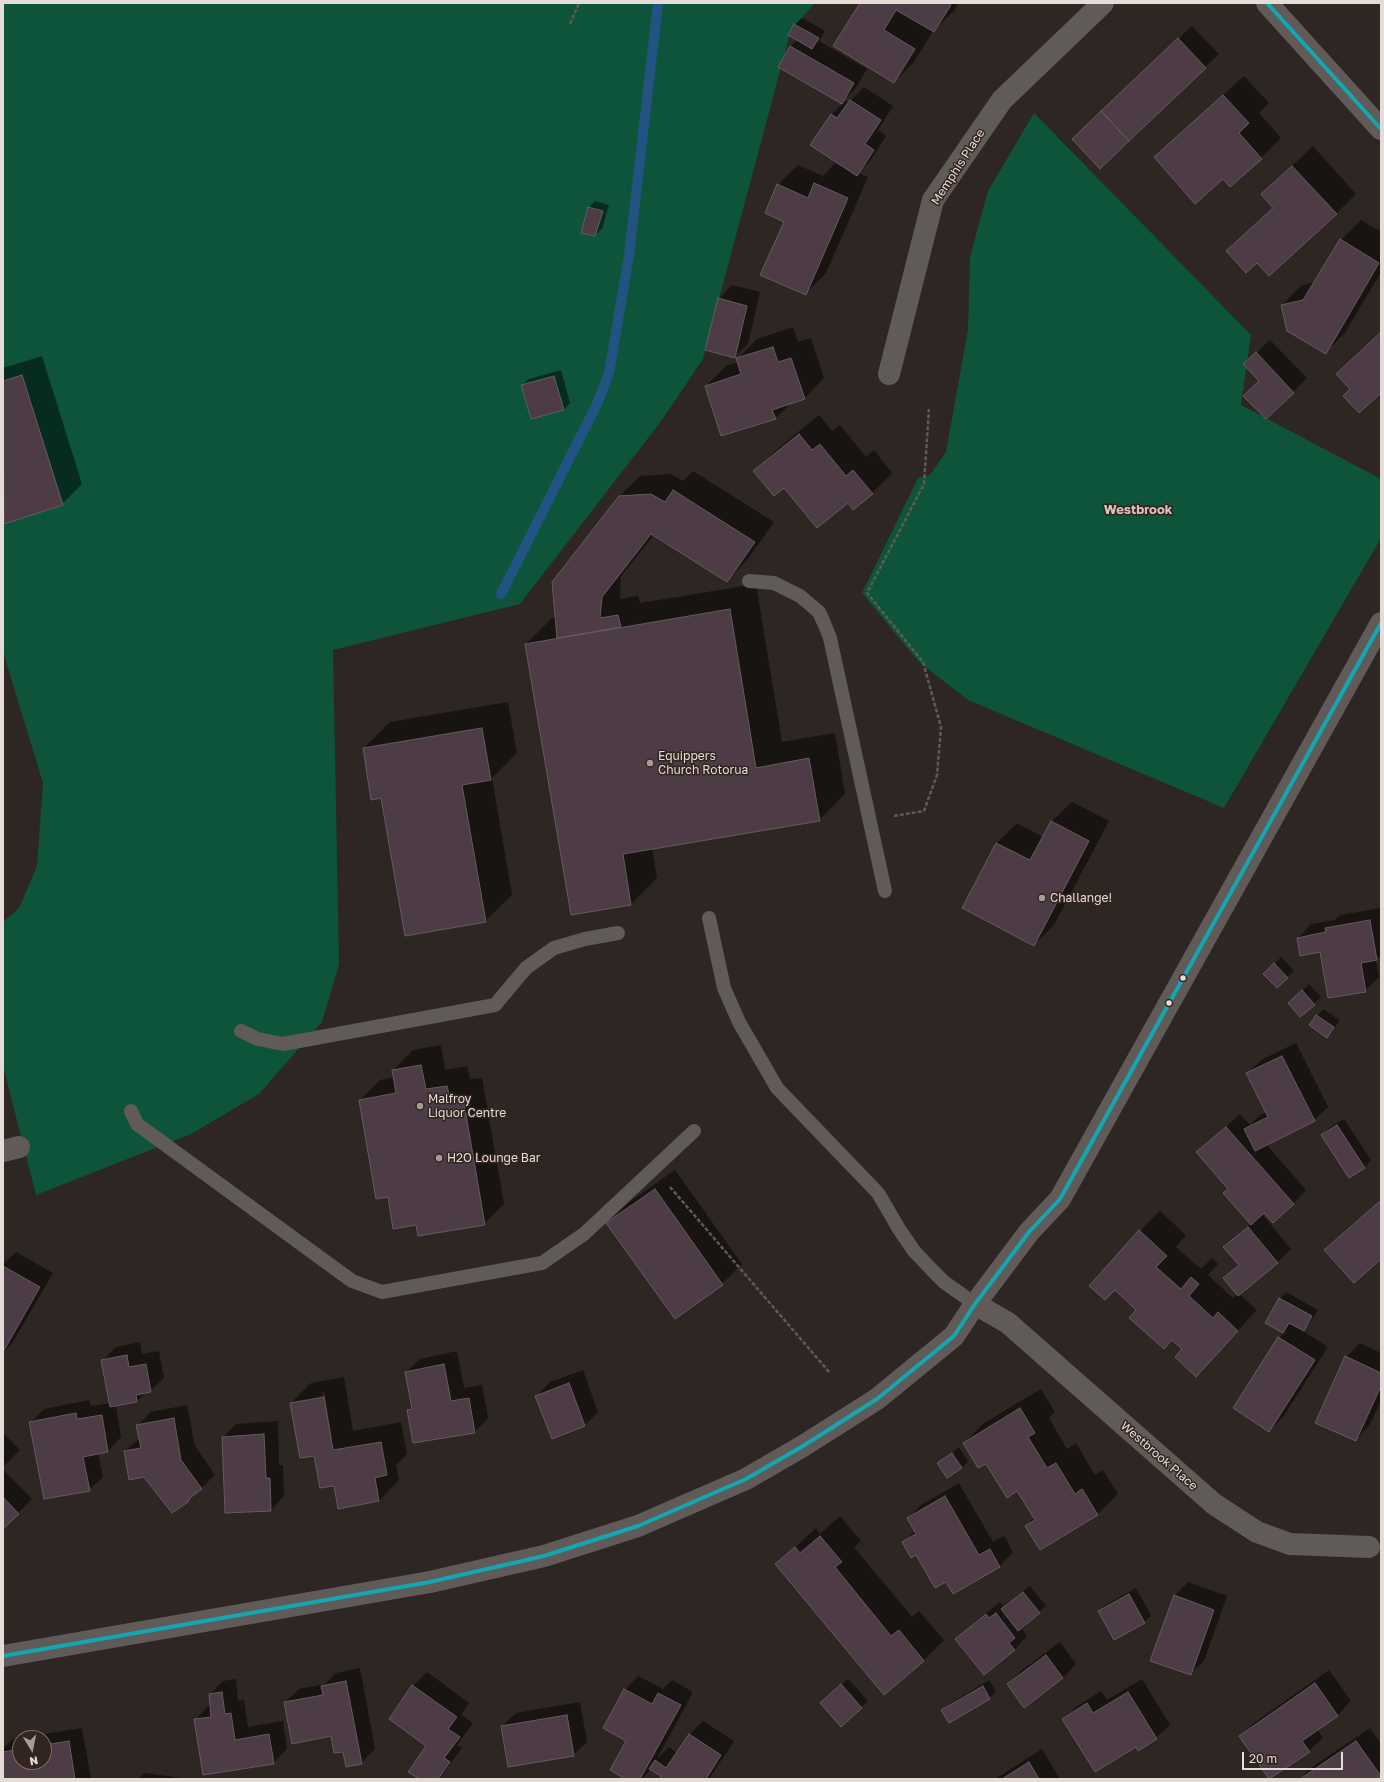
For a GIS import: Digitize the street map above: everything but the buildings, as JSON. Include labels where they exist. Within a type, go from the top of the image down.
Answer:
[{"type":"main road","name":"Memphis Place","points":[[889,374],[933,200],[1002,100],[1103,3]]},
{"type":"main road","points":[[1267,3],[1381,129]]},
{"type":"main road","points":[[3,1656],[430,1582],[544,1556],[638,1526],[746,1479],[803,1446],[877,1399],[954,1336],[975,1304],[1029,1232],[1060,1199],[1381,623]]},
{"type":"main road","name":"Westbrook Place","points":[[975,1304],[1008,1323],[1214,1504],[1257,1532],[1290,1544],[1369,1547]]},
{"type":"lane","points":[[749,581],[774,583],[800,596],[819,612],[830,638],[885,891]]},
{"type":"lane","points":[[709,918],[724,988],[739,1022],[777,1088],[878,1193],[914,1251],[932,1271],[944,1282],[975,1304]]},
{"type":"lane","points":[[241,1031],[258,1039],[283,1044],[495,1005],[526,968],[554,948],[585,939],[618,933]]},
{"type":"lane","points":[[131,1111],[137,1124],[352,1281],[382,1292],[542,1262],[584,1234],[694,1131]]},
{"type":"path","points":[[570,24],[579,3]]},
{"type":"path","points":[[870,820],[924,811],[937,775],[941,727],[923,662],[868,593],[924,484],[929,409]]},
{"type":"path","points":[[667,1184],[830,1373]]},
{"type":"green space","points":[[3,3],[815,3],[791,30],[703,359],[662,420],[520,604],[333,650],[339,964],[322,1022],[259,1094],[191,1134],[36,1195],[3,1066],[3,922],[19,908],[37,866],[43,783],[3,652]]},
{"type":"green space","points":[[1034,113],[1251,335],[1241,405],[1381,479],[1381,538],[1224,808],[968,700],[919,662],[862,593],[918,478],[930,475],[946,452],[968,329],[970,257],[988,191]]},
{"type":"waterway","points":[[501,594],[597,404],[609,373],[629,255],[658,3]]},
{"type":"transit line","points":[[1267,3],[1381,129]]},
{"type":"transit line","points":[[3,1656],[430,1582],[544,1556],[638,1526],[746,1479],[803,1446],[877,1399],[954,1336],[975,1304],[1029,1232],[1060,1199],[1381,623]]},
{"type":"place","name":"Equippers Church Rotorua","points":[[650,763]]},
{"type":"place","name":"Challange!","points":[[1042,898]]},
{"type":"place","name":"Malfroy Liquor Centre","points":[[420,1106]]},
{"type":"place","name":"H2O Lounge Bar","points":[[439,1158]]},
{"type":"district","name":"Westbrook","points":[[1138,510]]}]
